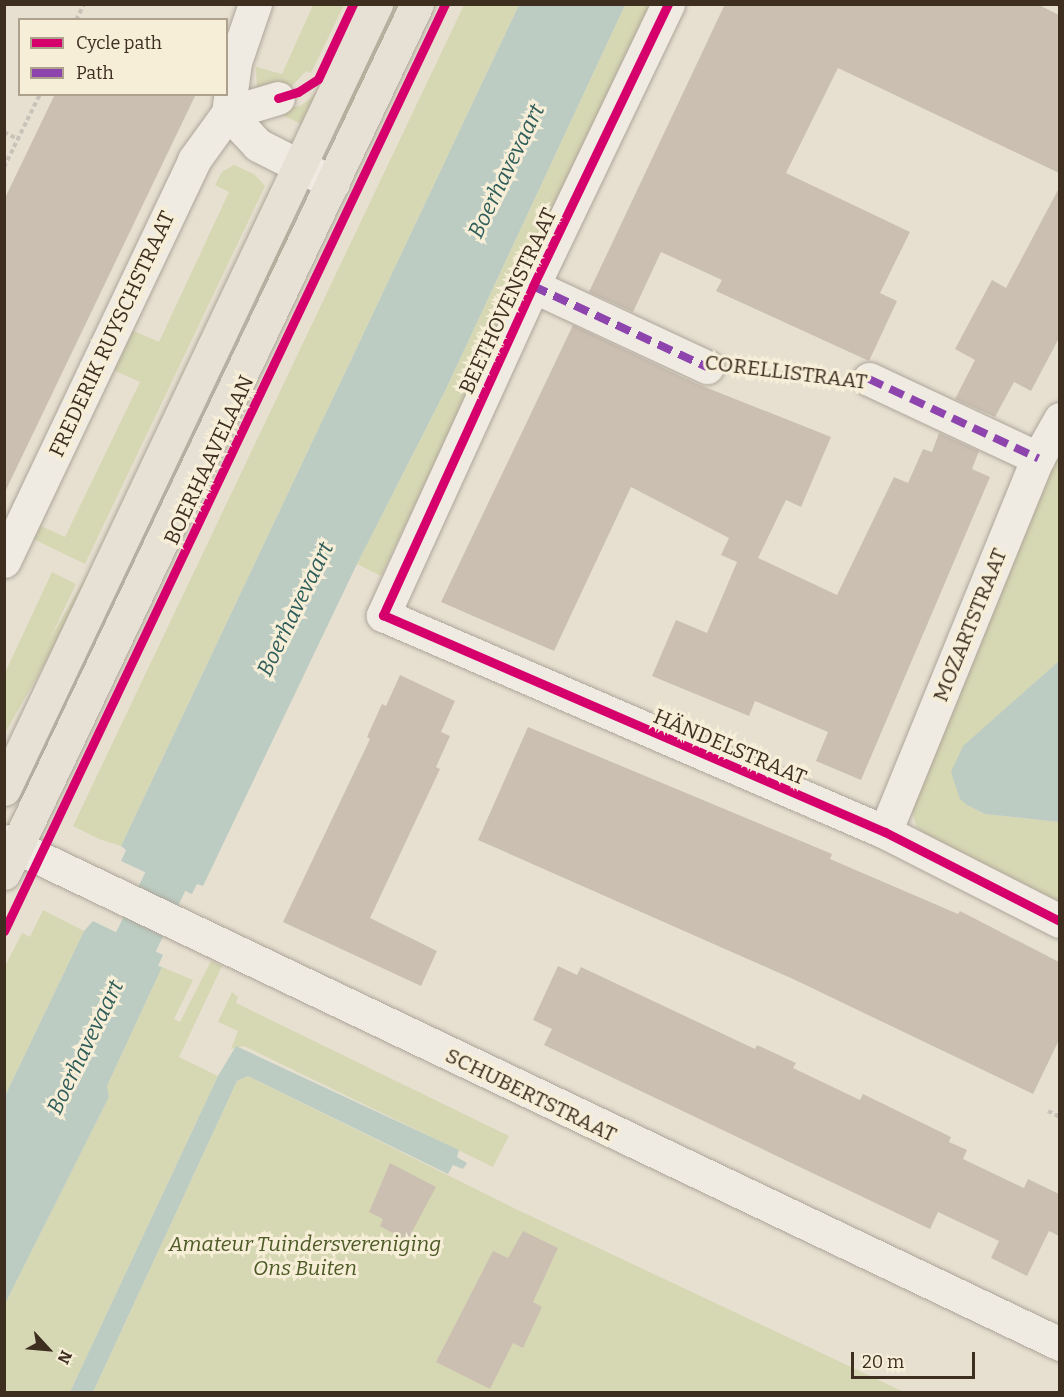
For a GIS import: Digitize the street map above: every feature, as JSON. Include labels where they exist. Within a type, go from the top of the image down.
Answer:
[{"type":"main road","points":[[4,789],[376,4]]},
{"type":"main road","name":"BOERHAAVELAAN","points":[[9,854],[417,4]]},
{"type":"street","points":[[228,113],[235,62],[255,4]]},
{"type":"street","name":"BEETHOVENSTRAAT","points":[[383,615],[533,286],[668,4]]},
{"type":"street","points":[[228,113],[278,98]]},
{"type":"street","points":[[228,113],[258,144],[333,183]]},
{"type":"street","name":"FREDERIK RUYSCHSTRAAT","points":[[4,561],[194,160],[228,113]]},
{"type":"street","name":"CORELLISTRAAT","points":[[533,286],[707,368]]},
{"type":"street","name":"CORELLISTRAAT","points":[[869,379],[1038,458]]},
{"type":"street","name":"MOZARTSTRAAT","points":[[885,832],[1038,458],[1059,420]]},
{"type":"street","name":"HÄNDELSTRAAT","points":[[383,615],[885,832],[1059,921]]},
{"type":"street","name":"SCHUBERTSTRAAT","points":[[9,854],[77,877],[1059,1344]]},
{"type":"path","points":[[77,18],[84,4]]},
{"type":"path","points":[[4,167],[39,96]]},
{"type":"path","points":[[4,132],[18,139]]},
{"type":"path","points":[[1048,1111],[1059,1117]]},
{"type":"green space","points":[[313,5],[344,5],[311,73],[306,71],[292,86],[274,92],[257,90],[256,67],[282,74]]},
{"type":"green space","points":[[387,5],[407,5],[347,124],[337,119]]},
{"type":"green space","points":[[464,5],[519,5],[121,846],[99,839],[73,826]]},
{"type":"green space","points":[[625,5],[653,5],[381,576],[357,564],[445,391]]},
{"type":"green space","points":[[318,92],[307,127],[276,112],[302,105]]},
{"type":"green space","points":[[234,165],[254,174],[265,186],[85,564],[33,539],[39,525],[65,537],[140,382],[106,367],[132,330],[159,342],[229,192],[215,185],[222,172]]},
{"type":"green space","points":[[290,223],[297,227],[4,734],[4,718]]},
{"type":"green space","points":[[1059,447],[1059,661],[964,746],[967,805],[985,814],[1059,822],[1059,902],[928,838],[916,826],[911,806]]},
{"type":"green space","points":[[52,572],[76,584],[5,733],[5,673]]},
{"type":"green space","points":[[43,910],[84,931],[5,1096],[4,968],[22,933],[30,937]]},
{"type":"green space","points":[[211,961],[222,966],[179,1057],[218,1076],[70,1392],[5,1392],[5,1304],[109,1097],[107,1086],[162,967],[193,980],[174,1019],[180,1022]]},
{"type":"green space","points":[[232,992],[238,997],[236,1003],[509,1136],[493,1167],[244,1046],[231,1049],[238,1031],[218,1022]]},
{"type":"green space","name":"Amateur Tuindersvereniging Ons Buiten","points":[[248,1076],[518,1210],[904,1392],[93,1392],[237,1081]]},
{"type":"water","points":[[519,5],[625,5],[445,391],[357,564],[203,886],[197,884],[192,894],[121,861],[126,850],[121,846]]},
{"type":"water","points":[[1059,661],[1059,822],[985,814],[967,805],[960,799],[951,772],[963,746]]},
{"type":"water","points":[[93,921],[163,955],[158,966],[162,967],[107,1086],[109,1097],[5,1304],[5,1096],[84,931]]},
{"type":"water","points":[[236,1046],[459,1150],[457,1157],[467,1163],[463,1169],[453,1165],[448,1174],[248,1076],[237,1081],[93,1392],[70,1392],[218,1076]]},
{"type":"building","points":[[725,4],[1037,4],[1059,15],[1059,173],[838,68],[786,173],[910,232],[880,293],[897,301],[869,361],[716,291],[722,280],[661,252],[633,312],[589,292]]},
{"type":"building","points":[[54,96],[195,96],[4,494],[4,200]]},
{"type":"building","points":[[1059,188],[1059,338],[1031,391],[1014,382],[995,417],[955,399],[975,360],[955,349],[992,280],[1006,288]]},
{"type":"building","points":[[573,325],[695,383],[831,437],[801,507],[786,500],[758,558],[837,595],[894,477],[908,483],[923,449],[932,452],[939,433],[979,451],[972,469],[990,477],[861,780],[816,761],[828,732],[755,701],[749,716],[652,676],[676,620],[707,633],[737,562],[721,555],[729,538],[631,487],[554,651],[441,602]]},
{"type":"building","points":[[400,675],[455,701],[441,732],[450,736],[436,767],[440,769],[370,918],[437,951],[421,986],[283,922],[370,739],[367,737],[382,704],[386,706]]},
{"type":"building","points":[[528,727],[832,854],[830,859],[958,914],[960,911],[1059,962],[1059,1040],[1033,1094],[793,979],[478,840]]},
{"type":"building","points":[[558,966],[577,975],[581,967],[755,1049],[757,1045],[796,1063],[793,1068],[860,1100],[863,1094],[951,1137],[949,1142],[967,1150],[963,1159],[1024,1188],[1028,1179],[1059,1194],[1059,1236],[1049,1231],[1027,1276],[991,1258],[999,1241],[938,1212],[930,1229],[544,1045],[552,1029],[533,1020]]},
{"type":"building","points":[[390,1163],[436,1187],[407,1241],[380,1226],[383,1219],[369,1212]]},
{"type":"building","points":[[523,1231],[558,1248],[533,1302],[542,1307],[523,1348],[513,1343],[490,1389],[436,1362],[493,1251],[508,1258]]},
{"type":"waterway","name":"Boerhavevaart","points":[[110,995],[191,829]]},
{"type":"marked path","points":[[533,286],[707,367]]},
{"type":"marked path","points":[[869,379],[1038,458]]},
{"type":"cycle path","points":[[278,98],[298,92],[318,79],[353,4]]},
{"type":"cycle path","points":[[4,931],[445,4]]},
{"type":"cycle path","points":[[668,4],[533,286],[383,615],[885,832],[1060,921]]}]
